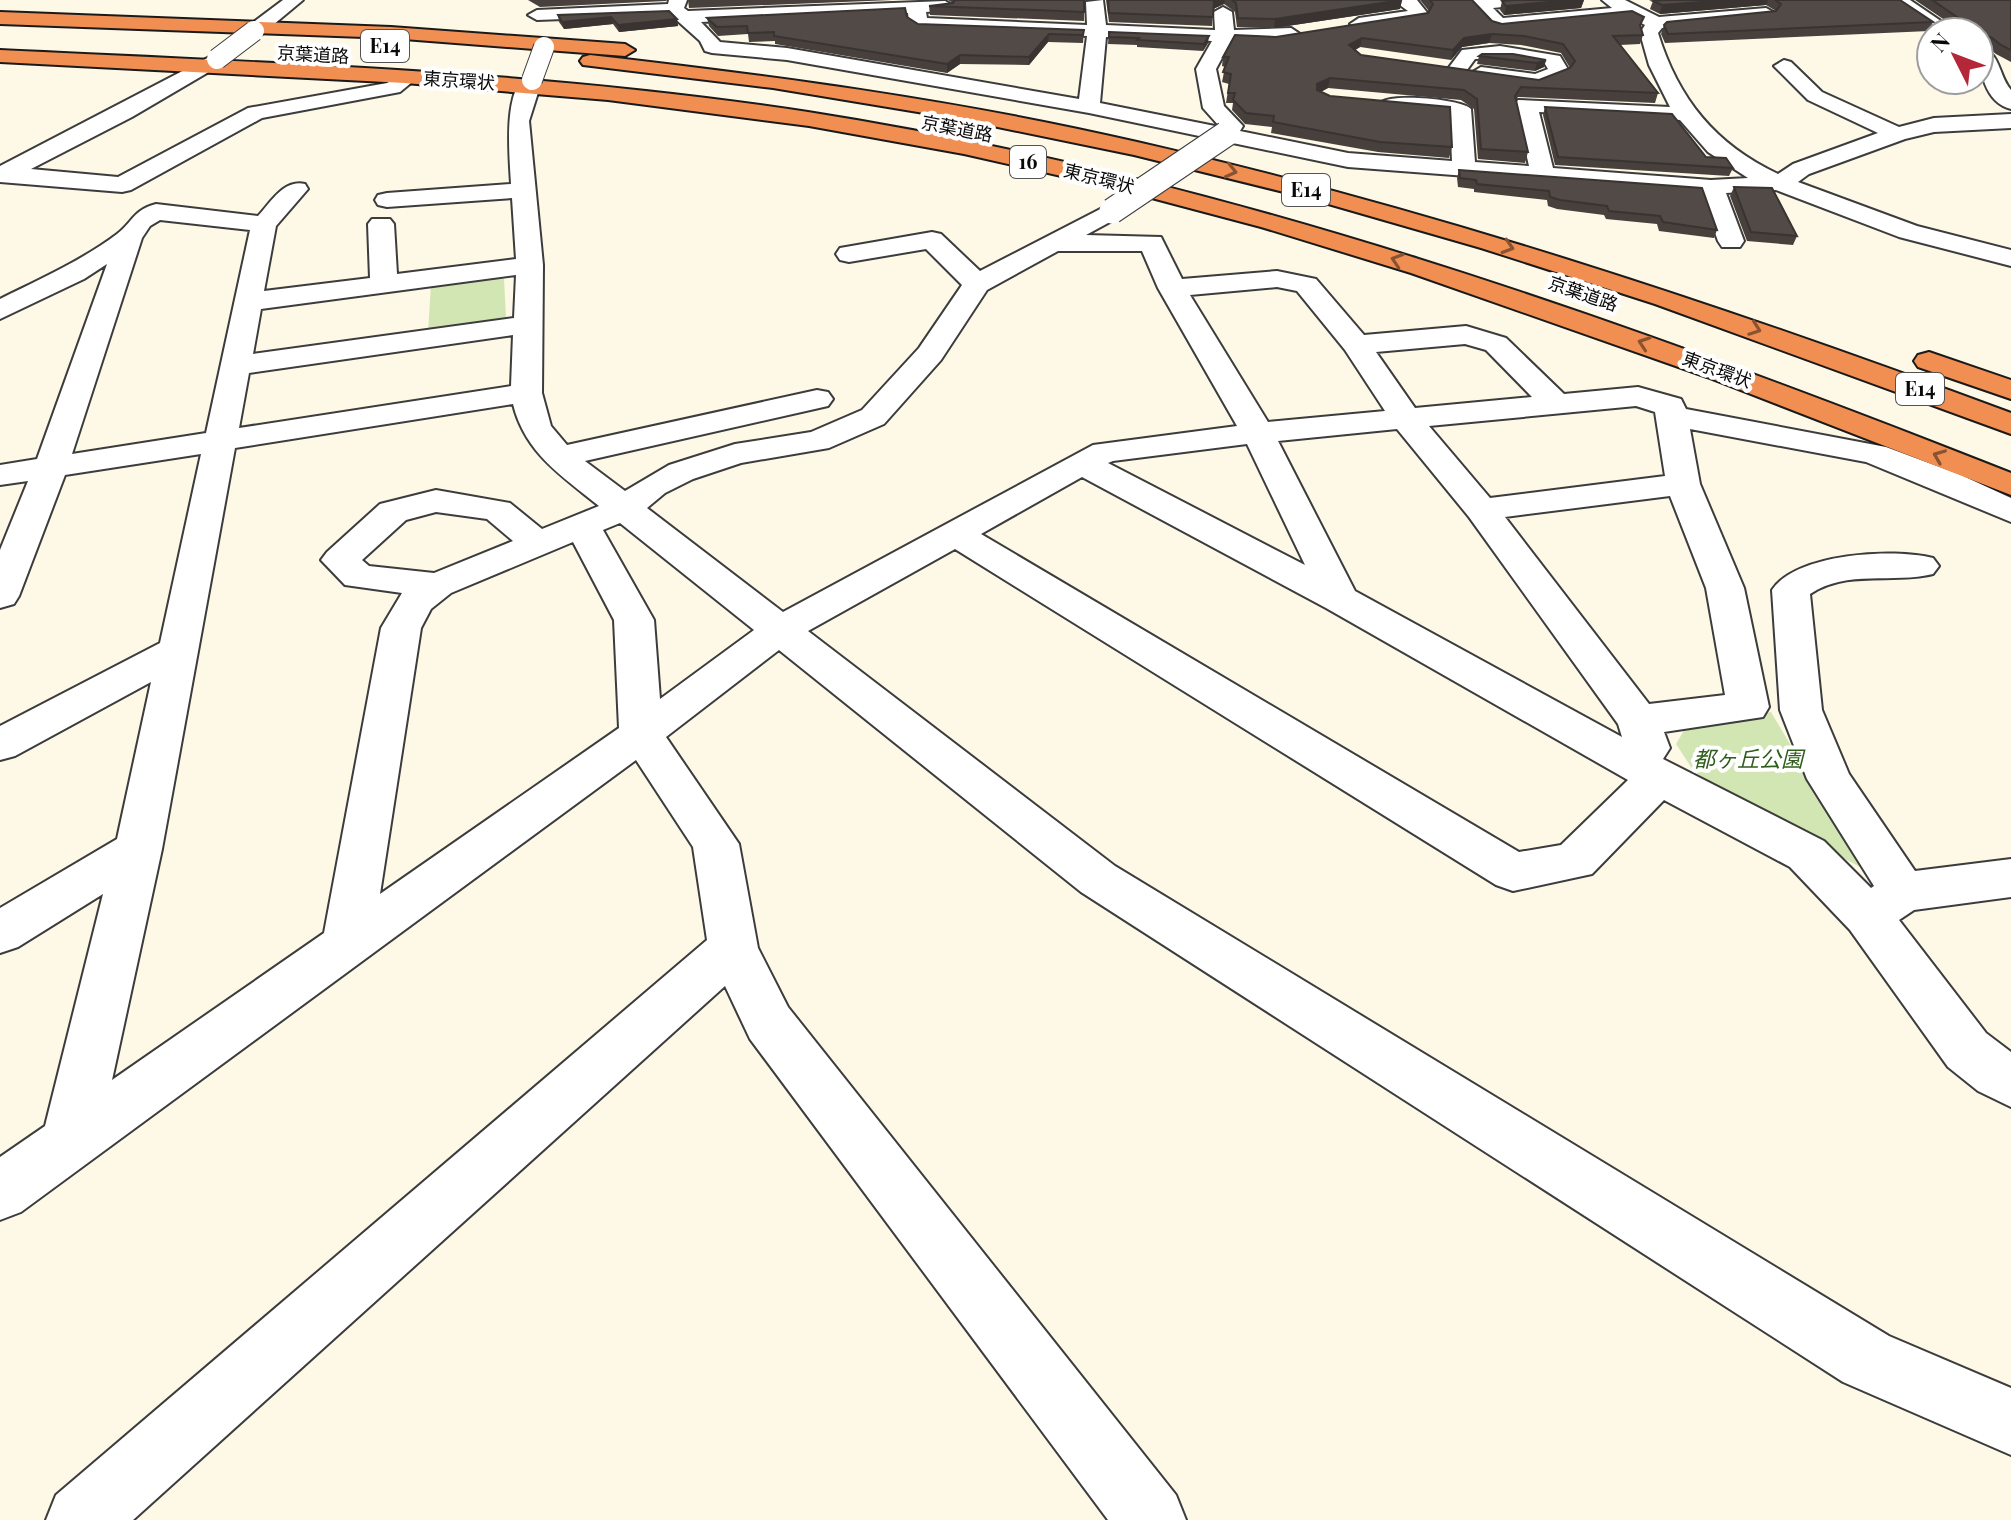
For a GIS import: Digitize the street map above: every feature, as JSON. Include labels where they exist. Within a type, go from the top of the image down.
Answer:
[{"type":"highway","name":"東京環状","points":[[0,18],[256,29],[538,64],[797,70],[926,89],[1202,142],[1368,183]]},
{"type":"highway","name":"京葉道路","points":[[0,31],[286,41],[503,54],[744,78],[944,109],[1152,151],[1378,209],[1571,266],[1829,355],[2011,424]]},
{"type":"highway","name":"京葉道路","points":[[0,43],[261,52],[497,68],[750,94],[895,117],[1137,166],[1329,216],[1457,253],[1704,337]]},
{"type":"highway","name":"東京環状","points":[[0,56],[212,62],[407,78],[538,64],[711,106],[895,135],[1077,173],[1280,225],[1408,263],[1707,365],[2011,485]]},
{"type":"highway","points":[[1910,354],[2011,390]]},
{"type":"highway","name":"E14","points":[[1788,368],[2011,455]]},
{"type":"street","points":[[2,174],[212,62],[294,0]]},
{"type":"street","points":[[721,0],[720,3],[778,0]]},
{"type":"street","points":[[1089,107],[1097,30],[1095,0],[1111,1]]},
{"type":"street","points":[[1365,46],[1369,36],[1352,25],[1420,15],[1411,4],[1402,0]]},
{"type":"street","points":[[1521,0],[1479,4],[1499,24],[1632,11]]},
{"type":"street","points":[[1611,0],[1656,23],[1766,13]]},
{"type":"street","points":[[1898,0],[1923,16]]},
{"type":"street","points":[[519,2],[537,15],[545,28],[538,64],[518,121],[530,265],[526,393],[535,428],[603,518],[634,620],[641,734],[716,844],[733,948],[769,1023],[1151,1520]]},
{"type":"street","points":[[537,15],[679,8],[829,11],[968,5]]},
{"type":"street","points":[[679,8],[709,39],[712,47],[819,44],[896,73],[1226,134],[1314,145],[1348,160],[1464,170],[1711,187],[1781,183],[1801,169],[1897,134],[1934,125],[2011,121]]},
{"type":"street","points":[[347,942],[401,628],[415,602],[438,585],[603,518],[681,472],[735,454],[817,441],[873,417],[930,354],[977,284],[1058,243],[1112,211],[1226,134],[1232,126],[1214,108],[1206,69],[1225,36],[1222,9],[1206,8]]},
{"type":"street","points":[[920,9],[1097,30],[1274,37],[1317,30]]},
{"type":"street","points":[[896,73],[911,50],[920,9]]},
{"type":"street","points":[[819,44],[829,11]]},
{"type":"street","points":[[1656,23],[1649,33],[1654,54],[1685,114],[1717,148],[1757,174],[1899,230],[2011,258]]},
{"type":"street","points":[[1784,66],[1815,96],[1897,134]]},
{"type":"street","points":[[2,174],[122,185],[256,113],[393,88],[407,78]]},
{"type":"street","points":[[1995,84],[2011,103]]},
{"type":"street","points":[[1372,101],[1460,109],[1464,170]]},
{"type":"street","points":[[1543,176],[1526,105],[1685,114]]},
{"type":"street","points":[[1711,187],[1731,241]]},
{"type":"street","points":[[70,1142],[138,849],[264,224],[296,189]]},
{"type":"street","points":[[384,284],[384,212],[524,190]]},
{"type":"street","points":[[0,596],[51,467],[129,238],[141,221],[156,212],[264,224]]},
{"type":"street","points":[[1,308],[74,273],[129,238]]},
{"type":"street","points":[[849,254],[932,240],[977,284]]},
{"type":"street","points":[[1058,243],[1152,243],[1172,288],[1258,433],[1340,599]]},
{"type":"street","points":[[248,302],[530,265]]},
{"type":"street","points":[[1172,288],[1277,279],[1306,285],[1356,345],[1407,420],[1481,510],[1638,720],[1659,777]]},
{"type":"street","points":[[235,366],[530,324]]},
{"type":"street","points":[[1356,345],[1466,335],[1496,344],[1556,403]]},
{"type":"street","points":[[0,475],[526,393]]},
{"type":"street","points":[[0,1192],[641,734],[779,631],[1105,452],[1258,433],[1638,396],[1670,406],[1683,484],[1725,588],[1748,707],[1638,720]]},
{"type":"street","points":[[559,457],[817,399]]},
{"type":"street","points":[[1673,416],[1874,454],[1949,482],[2011,511]]},
{"type":"street","points":[[1082,463],[1340,599],[1659,777],[1807,854],[1885,904],[2011,878]]},
{"type":"street","points":[[1481,510],[1683,484]]},
{"type":"street","points":[[438,585],[358,577],[340,560],[393,512],[436,501],[498,510],[538,544]]},
{"type":"street","points":[[603,518],[779,631],[1111,887],[1866,1359],[2011,1422]]},
{"type":"street","points":[[956,534],[1513,872],[1575,861],[1659,777]]},
{"type":"street","points":[[1920,566],[1824,573],[1803,580],[1791,590],[1801,710],[1885,904],[1967,1050],[2011,1082]]},
{"type":"street","points":[[0,745],[178,650]]},
{"type":"street","points":[[0,933],[138,849]]},
{"type":"street","points":[[81,1520],[733,948]]},
{"type":"green space","points":[[495,275],[504,279],[506,317],[484,326],[428,333],[431,284]]},
{"type":"green space","name":"都ヶ丘公園","points":[[1771,712],[1864,869],[1723,795],[1693,770],[1676,744],[1686,727]]},
{"type":"building","points":[[955,0],[1084,0],[1084,12],[929,6],[953,3]]},
{"type":"building","points":[[1108,0],[1214,0],[1213,17],[1109,13]]},
{"type":"building","points":[[1232,0],[1402,0],[1275,19],[1238,18],[1236,3]]},
{"type":"building","points":[[1430,0],[1472,0],[1492,21],[1502,24],[1632,11],[1644,17],[1640,25],[1643,35],[1613,36],[1658,93],[1521,87],[1515,96],[1528,152],[1481,149],[1477,99],[1464,90],[1330,78],[1317,84],[1317,90],[1330,96],[1450,107],[1452,147],[1380,142],[1273,122],[1274,116],[1246,113],[1233,100],[1235,93],[1228,93],[1231,74],[1223,72],[1229,57],[1223,57],[1235,35],[1276,37],[1428,13],[1433,4]],"holes":[[[1492,34],[1524,36],[1563,44],[1575,61],[1570,68],[1539,80],[1361,55],[1349,45],[1362,38],[1453,50],[1464,38]]]},
{"type":"building","points":[[1571,0],[1506,6],[1502,1]]},
{"type":"building","points":[[1728,0],[1662,5],[1653,1]]},
{"type":"building","points":[[1775,0],[1900,0],[1924,16],[1915,16],[1915,23],[1668,34],[1664,25],[1667,22],[1776,11],[1781,4]]},
{"type":"building","points":[[1932,0],[2011,0],[2011,50],[1995,40],[1995,16],[1956,16]]},
{"type":"building","points":[[905,8],[907,17],[918,24],[1084,30],[1083,35],[1049,34],[1029,57],[960,55],[947,64],[774,36],[774,32],[748,33],[747,26],[717,27],[707,18]]},
{"type":"building","points":[[669,11],[677,19],[618,25],[611,17],[562,22],[558,15]]},
{"type":"building","points":[[1109,32],[1209,36],[1204,44],[1109,37]]},
{"type":"building","points":[[1513,54],[1546,60],[1537,63],[1479,56]]},
{"type":"building","points":[[1545,107],[1672,114],[1706,157],[1726,158],[1733,168],[1558,157]]},
{"type":"building","points":[[1459,170],[1702,188],[1717,230],[1663,222],[1660,216],[1609,211],[1607,206],[1560,200],[1550,197],[1549,191],[1477,184],[1476,180],[1460,178]]},
{"type":"building","points":[[1734,187],[1772,188],[1797,236],[1751,232]]}]
